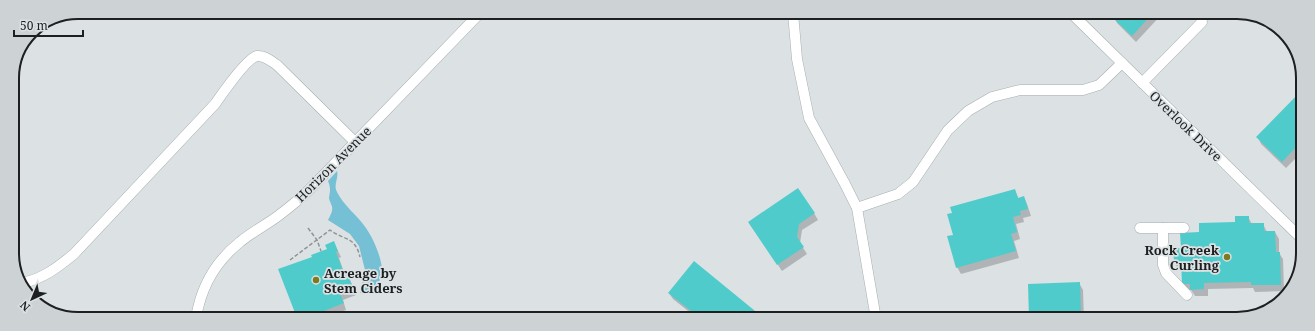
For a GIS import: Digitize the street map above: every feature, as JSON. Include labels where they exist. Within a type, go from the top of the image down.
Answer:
[{"type":"street","name":"Horizon Avenue","points":[[198,312],[204,289],[211,273],[226,255],[240,241],[278,216],[298,200],[474,19]]},
{"type":"street","points":[[794,19],[797,59],[809,118],[857,208],[875,312]]},
{"type":"street","name":"Overlook Drive","points":[[1076,19],[1296,233]]},
{"type":"street","points":[[1142,83],[1202,22]]},
{"type":"street","points":[[27,282],[54,271],[74,254],[214,104],[253,57],[259,56],[266,58],[277,65],[355,142]]},
{"type":"street","points":[[857,208],[898,194],[913,182],[948,130],[968,111],[992,97],[1020,90],[1084,90],[1098,85],[1122,63]]},
{"type":"street","points":[[1140,228],[1184,228]]},
{"type":"street","points":[[1163,228],[1163,265],[1166,273],[1187,295]]},
{"type":"path","points":[[308,228],[317,240],[321,251]]},
{"type":"path","points":[[290,260],[330,230],[338,236],[350,239],[356,245],[360,256]]},
{"type":"shaded area","points":[[337,171],[337,192],[343,202],[369,232],[377,248],[382,266],[381,277],[378,284],[369,294],[360,293],[365,270],[359,246],[350,234],[328,220],[332,212],[332,208],[329,199],[330,188],[328,181]]},
{"type":"building","points":[[1114,19],[1148,19],[1132,36]]},
{"type":"building","points":[[1296,96],[1296,147],[1282,162],[1256,137]]},
{"type":"building","points":[[798,188],[815,213],[799,224],[797,237],[804,247],[777,265],[748,222]]},
{"type":"building","points":[[1015,189],[1018,198],[1024,196],[1028,209],[1020,211],[1021,215],[1013,217],[1017,232],[1011,234],[1016,251],[956,268],[947,236],[953,235],[947,214],[952,213],[950,207]]},
{"type":"building","name":"Rock Creek Curling","points":[[1235,216],[1249,216],[1249,223],[1264,223],[1264,231],[1275,231],[1276,252],[1280,252],[1281,285],[1251,285],[1251,282],[1204,283],[1204,289],[1190,290],[1190,284],[1182,284],[1181,262],[1174,262],[1173,248],[1181,248],[1180,233],[1199,232],[1199,223],[1235,222]]},
{"type":"building","name":"Acreage by Stem Ciders","points":[[334,241],[338,251],[336,252],[343,271],[346,270],[353,288],[340,294],[344,303],[324,312],[295,312],[278,269],[312,257],[311,255],[327,249],[325,245]]},
{"type":"building","points":[[694,261],[756,312],[692,312],[668,293]]},
{"type":"building","points":[[1080,282],[1081,312],[1029,312],[1028,284]]},
{"type":"place","name":"Rock Creek Curling","points":[[1227,257]]},
{"type":"place","name":"Acreage by Stem Ciders","points":[[316,280]]}]
